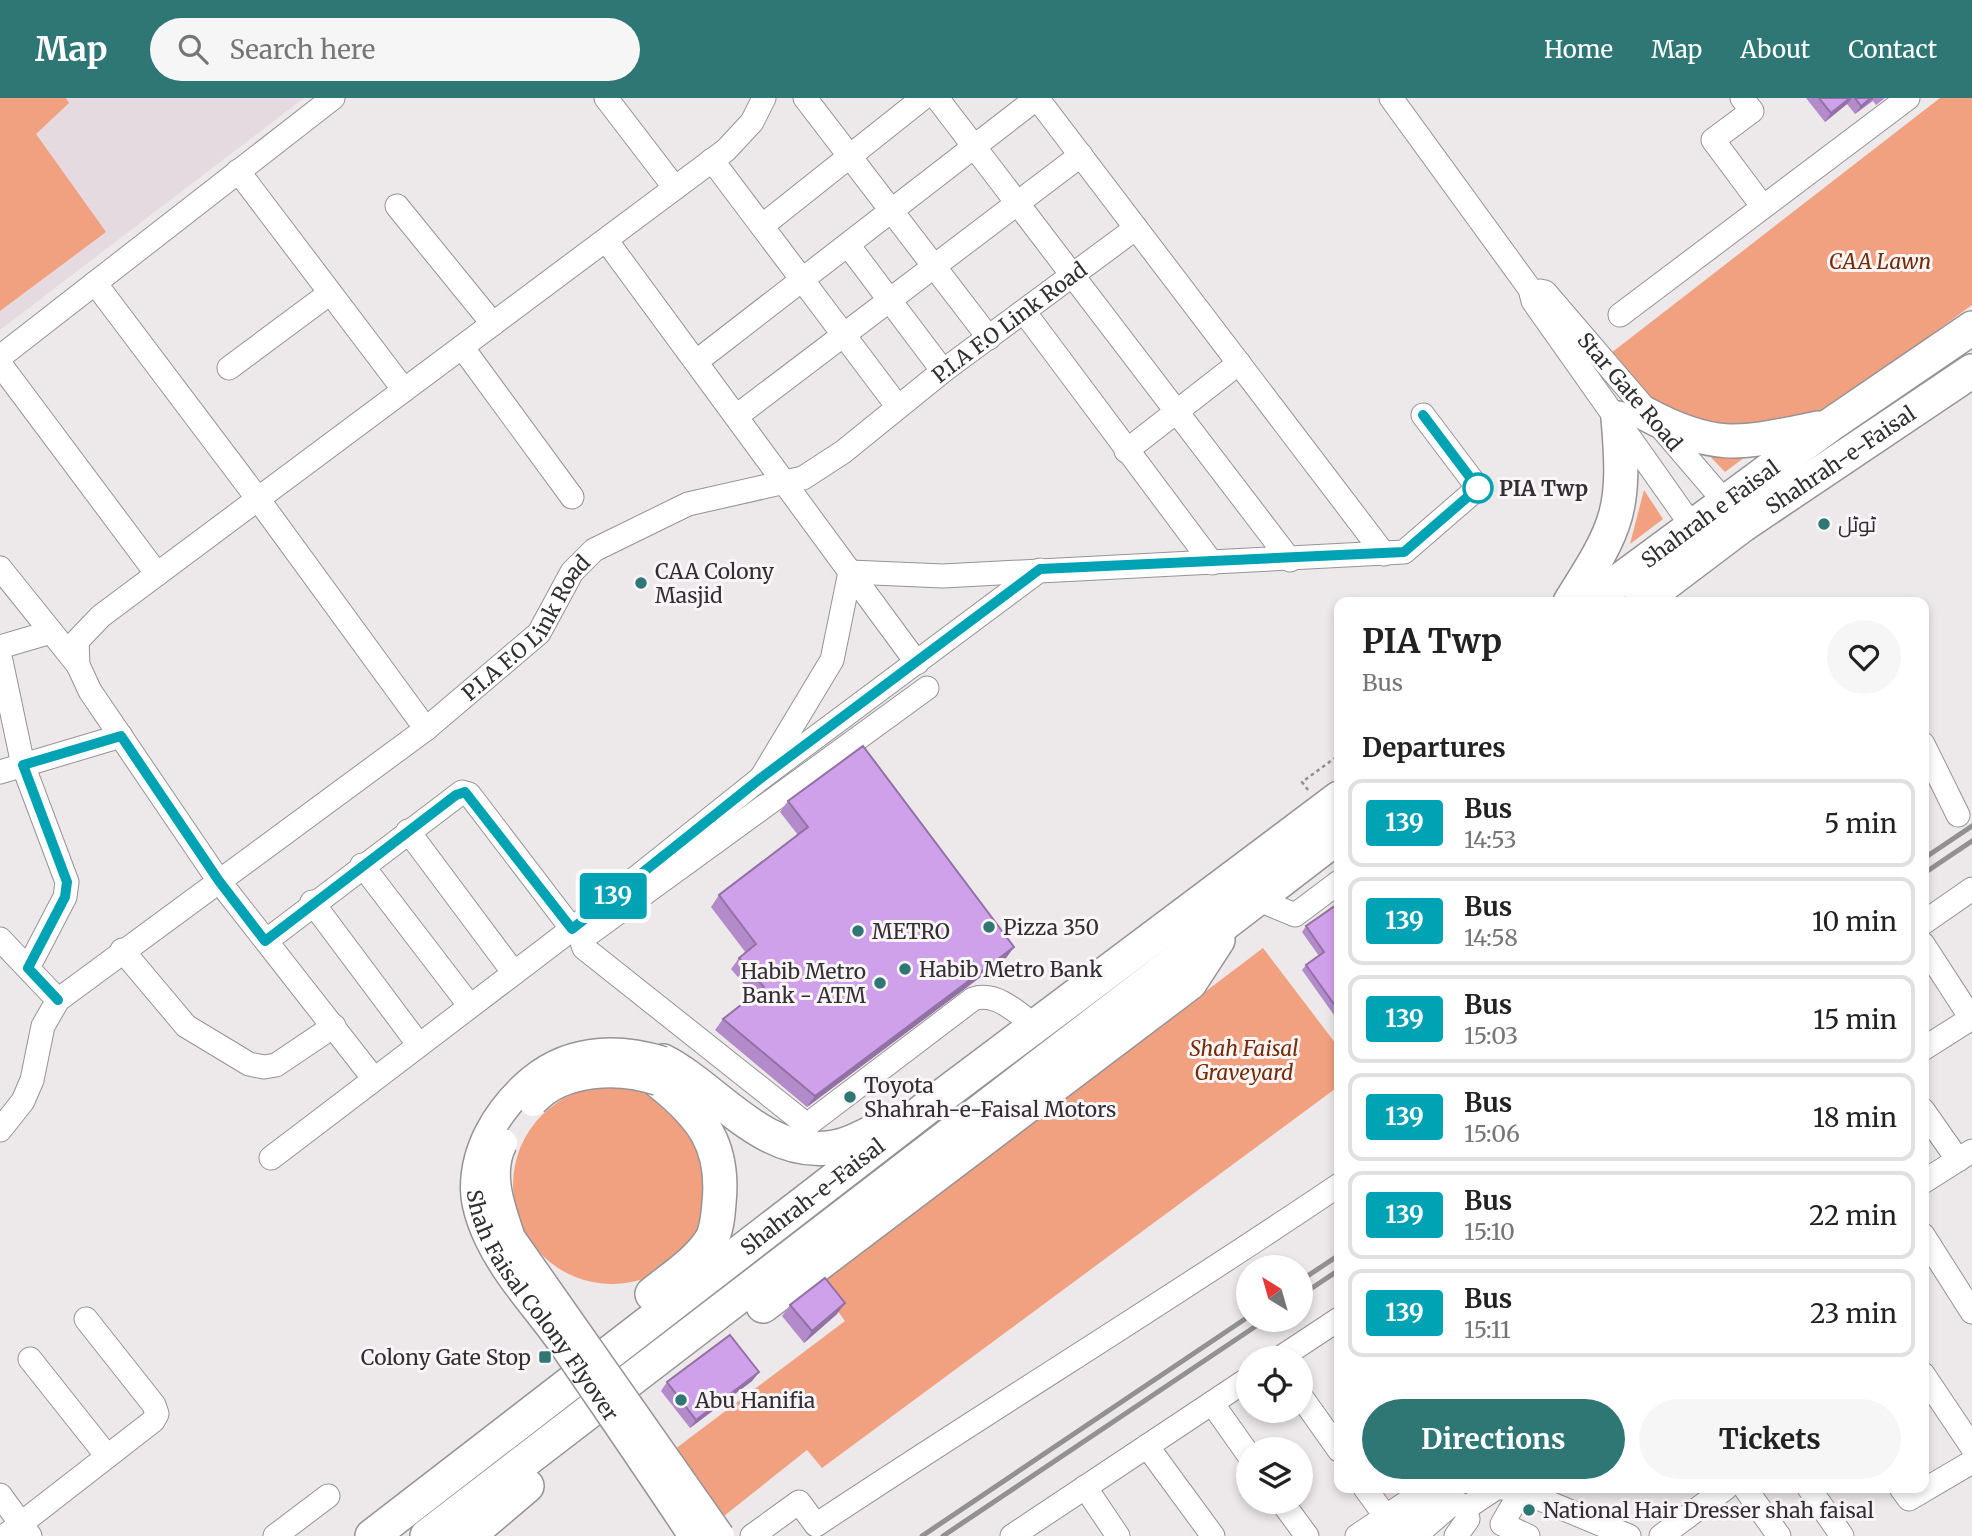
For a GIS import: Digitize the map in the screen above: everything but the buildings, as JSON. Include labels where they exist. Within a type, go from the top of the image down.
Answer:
[{"type":"highway","name":"Shahrah-e-Faisal","points":[[1830,425],[1969,329]]},
{"type":"highway","name":"Shahrah-e-Faisal","points":[[1701,538],[1972,371]]},
{"type":"highway","points":[[1573,597],[1609,540],[1619,512],[1632,416],[1698,438],[1720,441],[1759,440],[1830,425]]},
{"type":"highway","name":"Shahrah e Faisal","points":[[1646,597],[1701,538],[1725,502],[1830,425]]},
{"type":"highway","name":"Shahrah e Faisal","points":[[1599,597],[1701,538]]},
{"type":"highway","points":[[468,1536],[552,1464],[1190,983],[1230,920],[1257,899],[1333,815]]},
{"type":"highway","name":"Shahrah-e-Faisal","points":[[373,1536],[946,1093],[1333,815]]},
{"type":"highway","name":"Shahrah-e-Faisal","points":[[427,1536],[1230,920]]},
{"type":"highway","points":[[660,1071],[684,1072],[756,1129],[805,1147],[828,1148],[852,1142],[946,1093]]},
{"type":"highway","points":[[354,1536],[700,1255],[713,1236],[721,1182],[716,1152],[707,1130],[660,1071]]},
{"type":"main road","name":"Shah Faisal Colony Flyover","points":[[660,1071],[643,1076],[606,1073],[561,1082],[537,1098],[514,1122],[500,1148],[496,1193],[511,1238],[622,1412],[693,1536]]},
{"type":"main road","name":"Shah Faisal Colony Flyover","points":[[622,1412],[720,1536]]},
{"type":"main road","points":[[1383,1526],[1448,1500]]},
{"type":"street","points":[[0,357],[333,98]]},
{"type":"street","points":[[606,98],[676,188]]},
{"type":"street","points":[[78,665],[77,641],[101,616],[712,160],[752,122],[764,98]]},
{"type":"street","points":[[762,226],[923,98]]},
{"type":"street","points":[[937,98],[1290,560]]},
{"type":"street","points":[[697,361],[1037,98],[1384,554]]},
{"type":"street","name":"Star Gate Road","points":[[1391,98],[1530,289],[1534,301],[1632,416],[1725,502]]},
{"type":"street","points":[[1742,98],[1752,111],[1713,140],[1763,207]]},
{"type":"street","points":[[1620,315],[1908,98]]},
{"type":"street","points":[[808,99],[989,338]]},
{"type":"street","points":[[738,415],[1081,155]]},
{"type":"street","points":[[712,160],[898,407]]},
{"type":"street","points":[[238,171],[404,390]]},
{"type":"street","points":[[397,206],[492,324]]},
{"type":"street","name":"P.I.A F.O Link Road","points":[[0,1130],[23,1101],[32,1080],[43,1026],[58,1000],[122,950],[426,729],[540,633],[572,572],[594,550],[688,504],[803,478],[843,453],[943,371],[1025,313],[1136,228]]},
{"type":"street","points":[[606,240],[738,415],[783,481],[917,663]]},
{"type":"street","points":[[848,245],[943,371]]},
{"type":"street","points":[[95,283],[258,499],[426,729]]},
{"type":"street","points":[[229,368],[330,293]]},
{"type":"street","points":[[1025,313],[1212,563]]},
{"type":"street","points":[[462,347],[572,496]]},
{"type":"street","points":[[1126,451],[1239,363]]},
{"type":"street","points":[[0,364],[157,574]]},
{"type":"street","points":[[850,572],[943,576],[1404,552],[1478,488],[1423,415]]},
{"type":"street","name":"Star Gate Road","points":[[1632,416],[1701,538]]},
{"type":"street","points":[[0,568],[78,665],[90,691],[219,881],[373,1079]]},
{"type":"street","points":[[271,1158],[572,929],[761,778],[1040,569]]},
{"type":"street","points":[[761,778],[832,660],[850,572]]},
{"type":"street","points":[[0,647],[51,632]]},
{"type":"street","points":[[0,656],[23,765],[67,882],[65,897],[28,968]]},
{"type":"street","points":[[927,688],[586,936],[582,942],[584,948],[807,1125],[973,999],[990,998],[1012,1008],[1036,1027]]},
{"type":"street","points":[[0,772],[121,736]]},
{"type":"street","points":[[1930,776],[1958,816]]},
{"type":"street","points":[[265,941],[312,902],[462,792],[469,794],[572,929]]},
{"type":"street","points":[[408,831],[514,973]]},
{"type":"street","points":[[362,865],[470,1006]]},
{"type":"street","points":[[1257,899],[1295,915],[1334,886]]},
{"type":"street","points":[[1929,919],[1972,889]]},
{"type":"street","points":[[312,902],[419,1045]]},
{"type":"street","points":[[0,939],[58,1000]]},
{"type":"street","points":[[122,950],[186,1026],[249,1064],[264,1067],[276,1065],[334,1026]]},
{"type":"street","points":[[1929,953],[1972,1018],[1929,1045]]},
{"type":"street","points":[[1929,1117],[1965,1156],[1929,1178]]},
{"type":"street","points":[[752,1536],[799,1502],[816,1525],[950,1436],[1173,1297],[1334,1188]]},
{"type":"street","points":[[1929,1244],[1972,1312]]},
{"type":"street","points":[[0,1495],[19,1532],[107,1456],[153,1421],[157,1414],[154,1405],[86,1320]]},
{"type":"street","points":[[1298,1346],[1334,1322]]},
{"type":"street","points":[[30,1359],[107,1456]]},
{"type":"street","points":[[1929,1383],[1972,1447]]},
{"type":"street","points":[[1022,1533],[1236,1387]]},
{"type":"street","points":[[1212,1403],[1236,1437]]},
{"type":"street","points":[[1313,1413],[1334,1443]]},
{"type":"street","points":[[1147,1446],[1213,1536]]},
{"type":"street","points":[[1929,1487],[1972,1462]]},
{"type":"street","points":[[1086,1487],[1118,1536]]},
{"type":"street","points":[[1357,1536],[1383,1526],[1367,1493]]},
{"type":"street","points":[[1415,1536],[1448,1500],[1484,1493]]},
{"type":"street","points":[[1509,1493],[1502,1524],[1528,1536]]},
{"type":"street","points":[[1522,1493],[1629,1536]]},
{"type":"street","points":[[1661,1536],[1720,1493]]},
{"type":"street","points":[[1749,1493],[1779,1536]]},
{"type":"street","points":[[1812,1493],[1842,1536]]},
{"type":"street","points":[[1905,1493],[1909,1499],[1919,1493]]},
{"type":"street","points":[[275,1536],[328,1496]]},
{"type":"street","points":[[1448,1500],[1468,1519],[1456,1536]]},
{"type":"street","points":[[1291,1514],[1307,1536]]},
{"type":"path","points":[[1302,782],[1334,759]]},
{"type":"shaded area","points":[[0,98],[304,98],[0,330]]},
{"type":"green space","points":[[0,98],[66,98],[69,103],[36,134],[106,232],[0,311]]},
{"type":"green space","name":"CAA Lawn","points":[[1940,98],[1972,98],[1972,305],[1830,408],[1717,431],[1639,393],[1606,357]]},
{"type":"green space","points":[[1705,451],[1749,454],[1725,472]]},
{"type":"green space","points":[[1644,490],[1663,519],[1630,544]]},
{"type":"green space","name":"Shah Faisal Graveyard","points":[[1263,948],[1334,1041],[1334,1090],[822,1468],[807,1450],[724,1516],[675,1449],[845,1321],[818,1285]]},
{"type":"green space","points":[[612,1086],[650,1094],[682,1115],[703,1147],[711,1185],[703,1223],[682,1255],[650,1276],[612,1284],[574,1276],[542,1255],[521,1223],[513,1185],[521,1147],[542,1115],[574,1094]]},
{"type":"railway","points":[[1929,855],[1972,826]]},
{"type":"railway","points":[[1929,870],[1972,841]]},
{"type":"railway","points":[[1313,1272],[1334,1258]]},
{"type":"railway","points":[[1313,1287],[1334,1273]]},
{"type":"railway","points":[[922,1536],[1236,1325]]},
{"type":"railway","points":[[943,1536],[1247,1332]]},
{"type":"bus line","name":"139","points":[[58,1000],[28,968],[65,897],[67,882],[23,765],[121,736],[219,881],[265,941],[312,902],[456,795],[465,792],[572,929],[761,778],[1040,569],[1290,560],[1404,552],[1478,488],[1423,415]]},
{"type":"place","name":"PIA Twp","points":[[1478,488]]},
{"type":"place","name":"ٹوٹل","points":[[1824,524]]},
{"type":"place","name":"CAA Colony Masjid","points":[[641,583]]},
{"type":"place","name":"Pizza 350","points":[[989,927]]},
{"type":"place","name":"METRO","points":[[858,931]]},
{"type":"place","name":"Habib Metro Bank","points":[[905,969]]},
{"type":"place","name":"Habib Metro Bank - ATM","points":[[880,983]]},
{"type":"place","name":"Toyota Shahrah-e-Faisal Motors","points":[[850,1097]]},
{"type":"place","name":"Colony Gate Stop","points":[[545,1357]]},
{"type":"place","name":"Abu Hanifia","points":[[681,1400]]},
{"type":"place","name":"National Hair Dresser shah faisal","points":[[1529,1510]]}]
